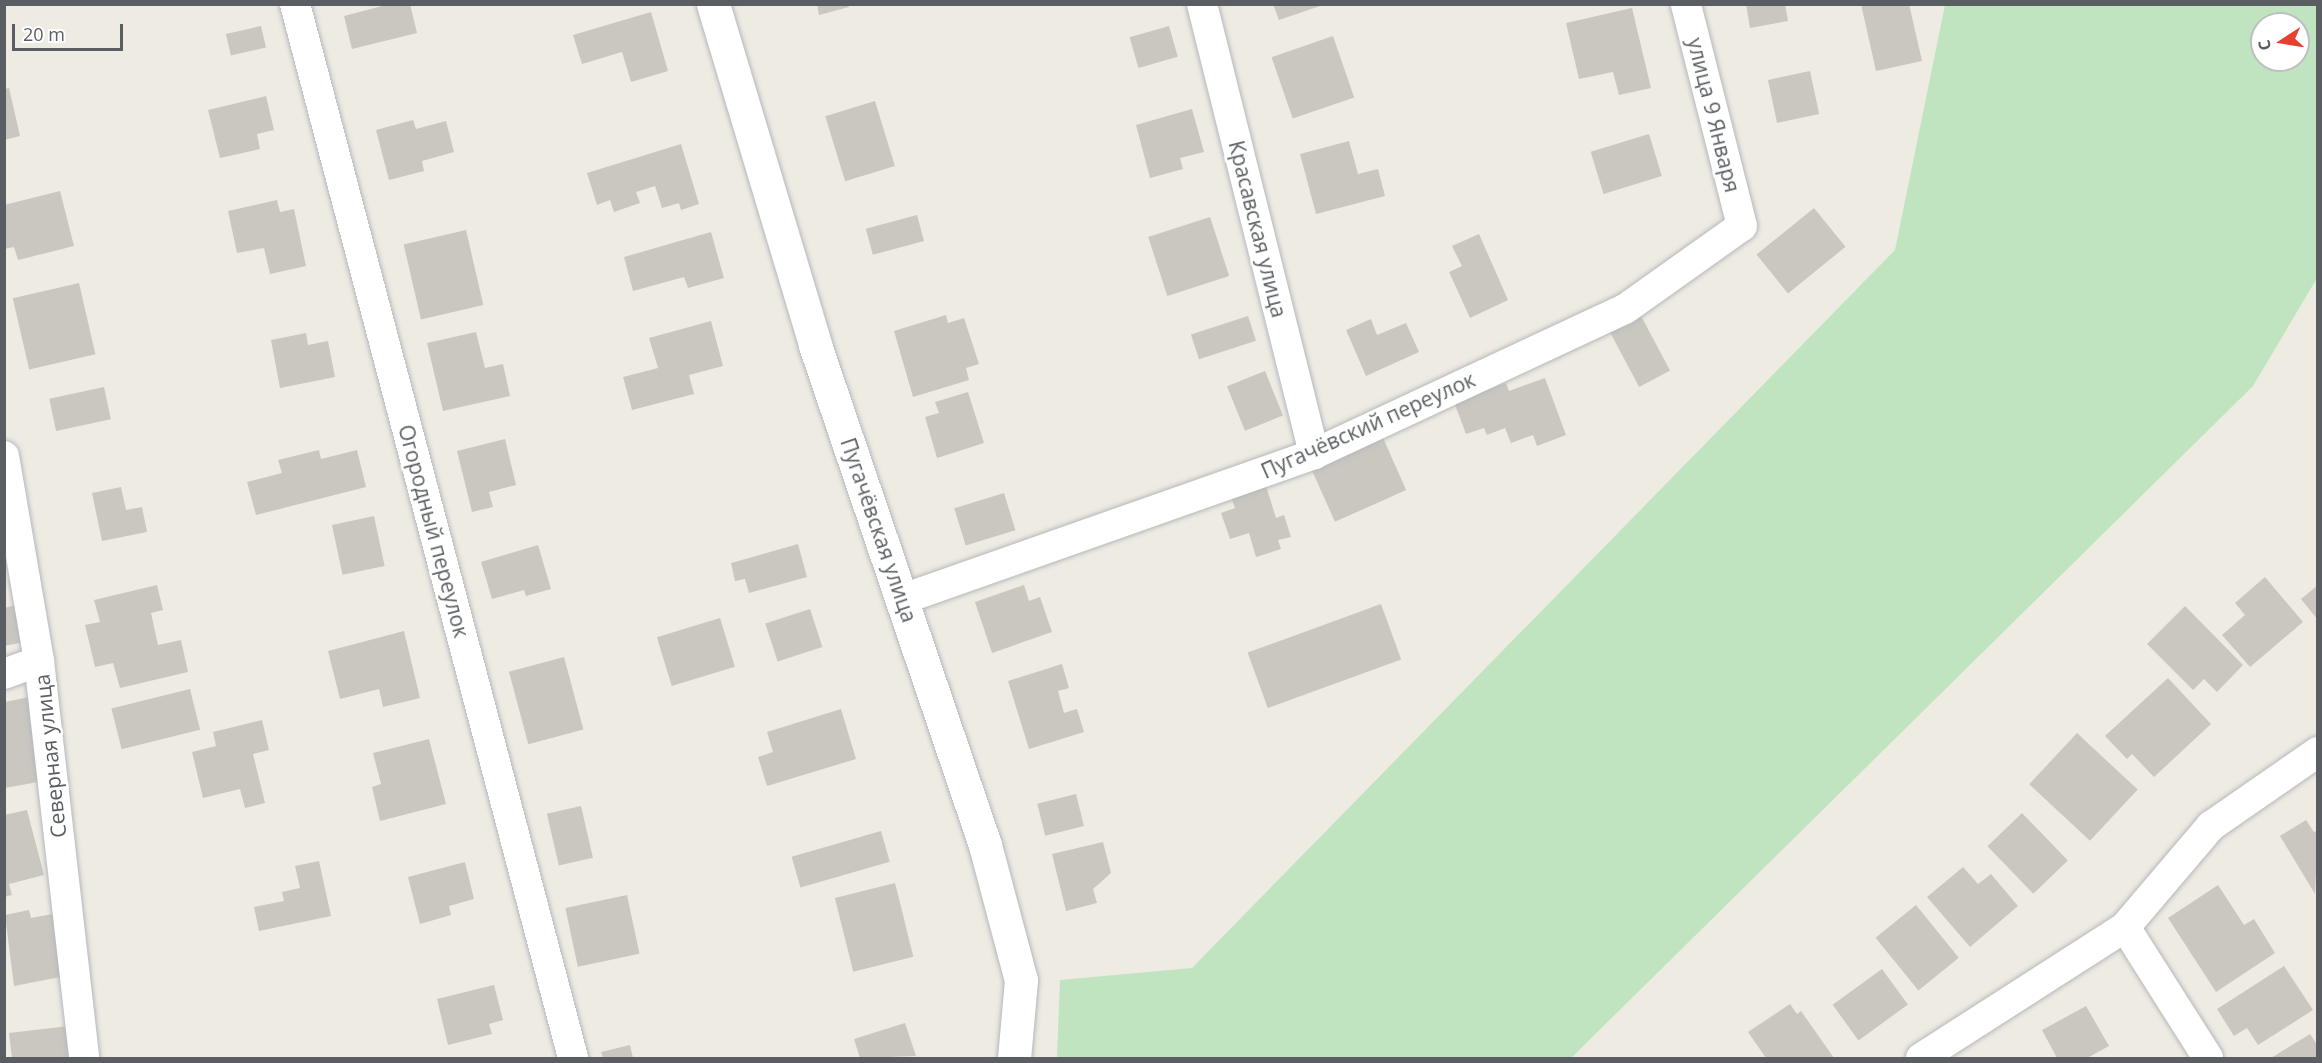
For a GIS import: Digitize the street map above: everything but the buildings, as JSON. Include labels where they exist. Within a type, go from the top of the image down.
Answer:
[{"type":"main road","name":"Пугачёвская улица","points":[[713,4],[815,345],[985,845],[1022,980],[1014,1059]]},
{"type":"street","name":"Огородный переулок","points":[[295,4],[573,1059]]},
{"type":"street","name":"Красавская улица","points":[[1202,4],[1314,454]]},
{"type":"street","name":"улица 9 Января","points":[[1686,4],[1742,226]]},
{"type":"street","name":"Пугачёвский переулок","points":[[903,599],[1314,454],[1624,309],[1742,226]]},
{"type":"street","name":"Северная улица","points":[[4,456],[39,661],[84,1059]]},
{"type":"street","points":[[4,674],[39,661]]},
{"type":"street","points":[[1921,1059],[2125,927],[2211,826],[2318,752]]},
{"type":"street","points":[[2125,927],[2208,1059]]},
{"type":"green space","points":[[1945,5],[2317,5],[2317,278],[2253,386],[1571,1058],[1057,1058],[1060,980],[1192,968],[1895,250]]}]
